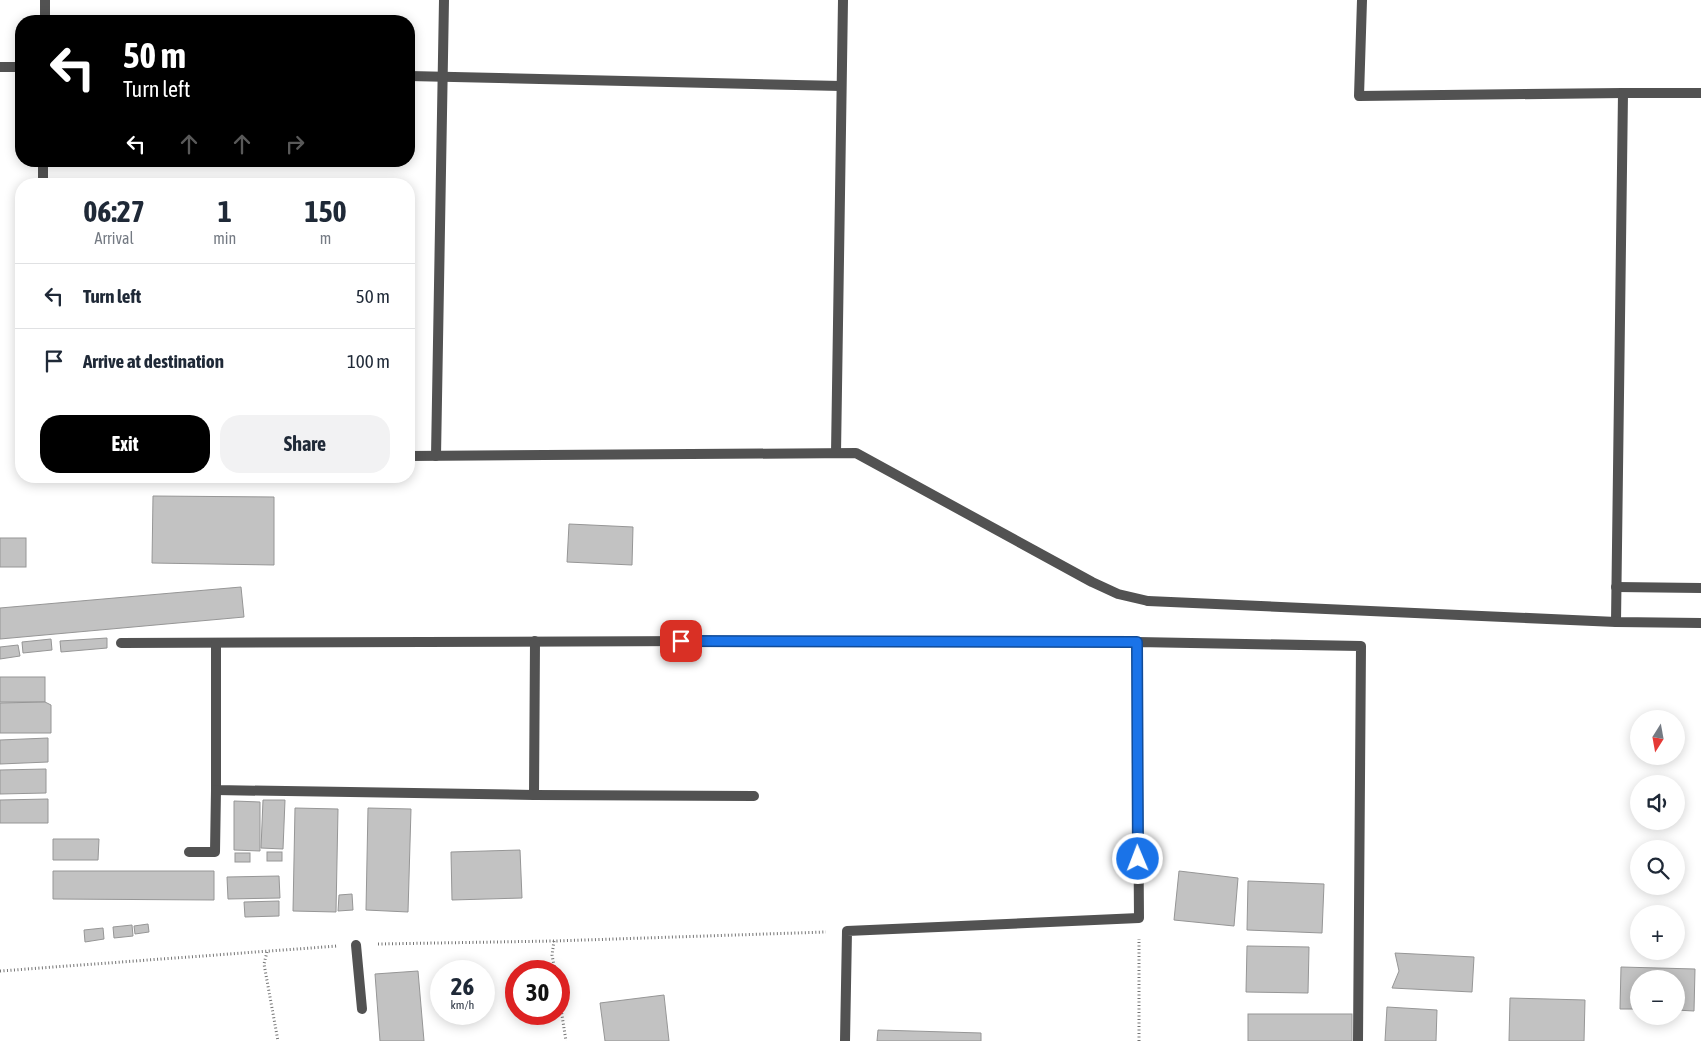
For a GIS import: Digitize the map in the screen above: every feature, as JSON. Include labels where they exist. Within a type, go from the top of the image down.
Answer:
[{"type":"street","points":[[44,15],[45,0]]},
{"type":"street","points":[[436,456],[444,0]]},
{"type":"street","points":[[836,453],[843,0]]},
{"type":"street","points":[[1362,0],[1359,96],[1624,92],[1701,94]]},
{"type":"street","points":[[0,67],[15,67]]},
{"type":"street","points":[[415,76],[842,86]]},
{"type":"street","points":[[1616,622],[1624,92]]},
{"type":"street","points":[[415,456],[856,453],[1092,582],[1118,594],[1148,601],[1616,622],[1701,623]]},
{"type":"street","points":[[1616,587],[1701,588]]},
{"type":"street","points":[[534,795],[535,642]]},
{"type":"street","points":[[844,1041],[847,931],[1139,918],[1137,642]]},
{"type":"street","points":[[121,644],[1137,642],[1361,646],[1358,1041]]},
{"type":"street","points":[[189,852],[215,852],[216,643]]},
{"type":"street","points":[[216,790],[754,796]]},
{"type":"street","points":[[356,945],[362,1009]]},
{"type":"path","points":[[1138,1041],[1139,918]]},
{"type":"path","points":[[0,971],[356,945],[554,941],[847,931]]},
{"type":"path","points":[[553,960],[554,941]]},
{"type":"path","points":[[267,952],[264,964],[278,1041]]},
{"type":"path","points":[[564,1025],[566,1041]]},
{"type":"building","points":[[153,496],[274,497],[274,565],[152,563]]},
{"type":"building","points":[[569,524],[633,527],[632,565],[567,562]]},
{"type":"building","points":[[0,538],[26,538],[26,567],[0,567]]},
{"type":"building","points":[[241,587],[244,617],[0,639],[0,608]]},
{"type":"building","points":[[107,638],[107,648],[61,652],[60,641]]},
{"type":"building","points":[[51,639],[52,650],[23,653],[22,642]]},
{"type":"building","points":[[18,645],[20,656],[0,659],[0,647]]},
{"type":"building","points":[[0,677],[45,677],[45,702],[0,702]]},
{"type":"building","points":[[45,702],[51,705],[51,733],[0,733],[0,703]]},
{"type":"building","points":[[48,738],[48,762],[0,764],[0,740]]},
{"type":"building","points":[[46,769],[46,793],[0,794],[0,770]]},
{"type":"building","points":[[48,799],[48,823],[0,823],[0,800]]},
{"type":"building","points":[[263,800],[285,800],[283,849],[261,848]]},
{"type":"building","points":[[234,801],[260,802],[260,851],[234,850]]},
{"type":"building","points":[[295,808],[338,809],[336,912],[293,911]]},
{"type":"building","points":[[368,808],[411,809],[408,912],[366,910]]},
{"type":"building","points":[[53,839],[99,839],[98,860],[53,860]]},
{"type":"building","points":[[520,850],[522,898],[452,900],[451,852]]},
{"type":"building","points":[[267,852],[282,852],[282,861],[267,861]]},
{"type":"building","points":[[235,853],[250,853],[250,862],[235,862]]},
{"type":"building","points":[[53,871],[214,871],[214,900],[53,899]]},
{"type":"building","points":[[1179,871],[1238,878],[1234,926],[1174,920]]},
{"type":"building","points":[[279,876],[280,898],[228,899],[227,877]]},
{"type":"building","points":[[1248,881],[1324,884],[1322,933],[1247,930]]},
{"type":"building","points":[[352,894],[353,910],[338,911],[339,895]]},
{"type":"building","points":[[279,901],[279,916],[245,917],[244,902]]},
{"type":"building","points":[[148,924],[149,932],[135,934],[134,926]]},
{"type":"building","points":[[132,925],[133,936],[114,938],[113,927]]},
{"type":"building","points":[[103,928],[104,939],[85,942],[84,930]]},
{"type":"building","points":[[1247,946],[1309,947],[1308,993],[1246,992]]},
{"type":"building","points":[[1395,953],[1474,957],[1472,992],[1392,988],[1399,971]]},
{"type":"building","points":[[1621,967],[1695,969],[1694,1011],[1685,1010],[1685,970],[1630,970],[1630,1009],[1620,1009]]},
{"type":"building","points":[[418,971],[424,1041],[380,1041],[375,974]]},
{"type":"building","points":[[664,995],[669,1041],[605,1041],[600,1003]]},
{"type":"building","points":[[1510,998],[1585,1000],[1584,1041],[1509,1041]]},
{"type":"building","points":[[1387,1007],[1437,1010],[1436,1041],[1385,1041]]},
{"type":"building","points":[[1248,1014],[1352,1014],[1352,1041],[1248,1041]]},
{"type":"building","points":[[878,1030],[981,1033],[981,1041],[877,1041]]},
{"type":"route","points":[[681,641],[1137,642],[1138,859]]}]
